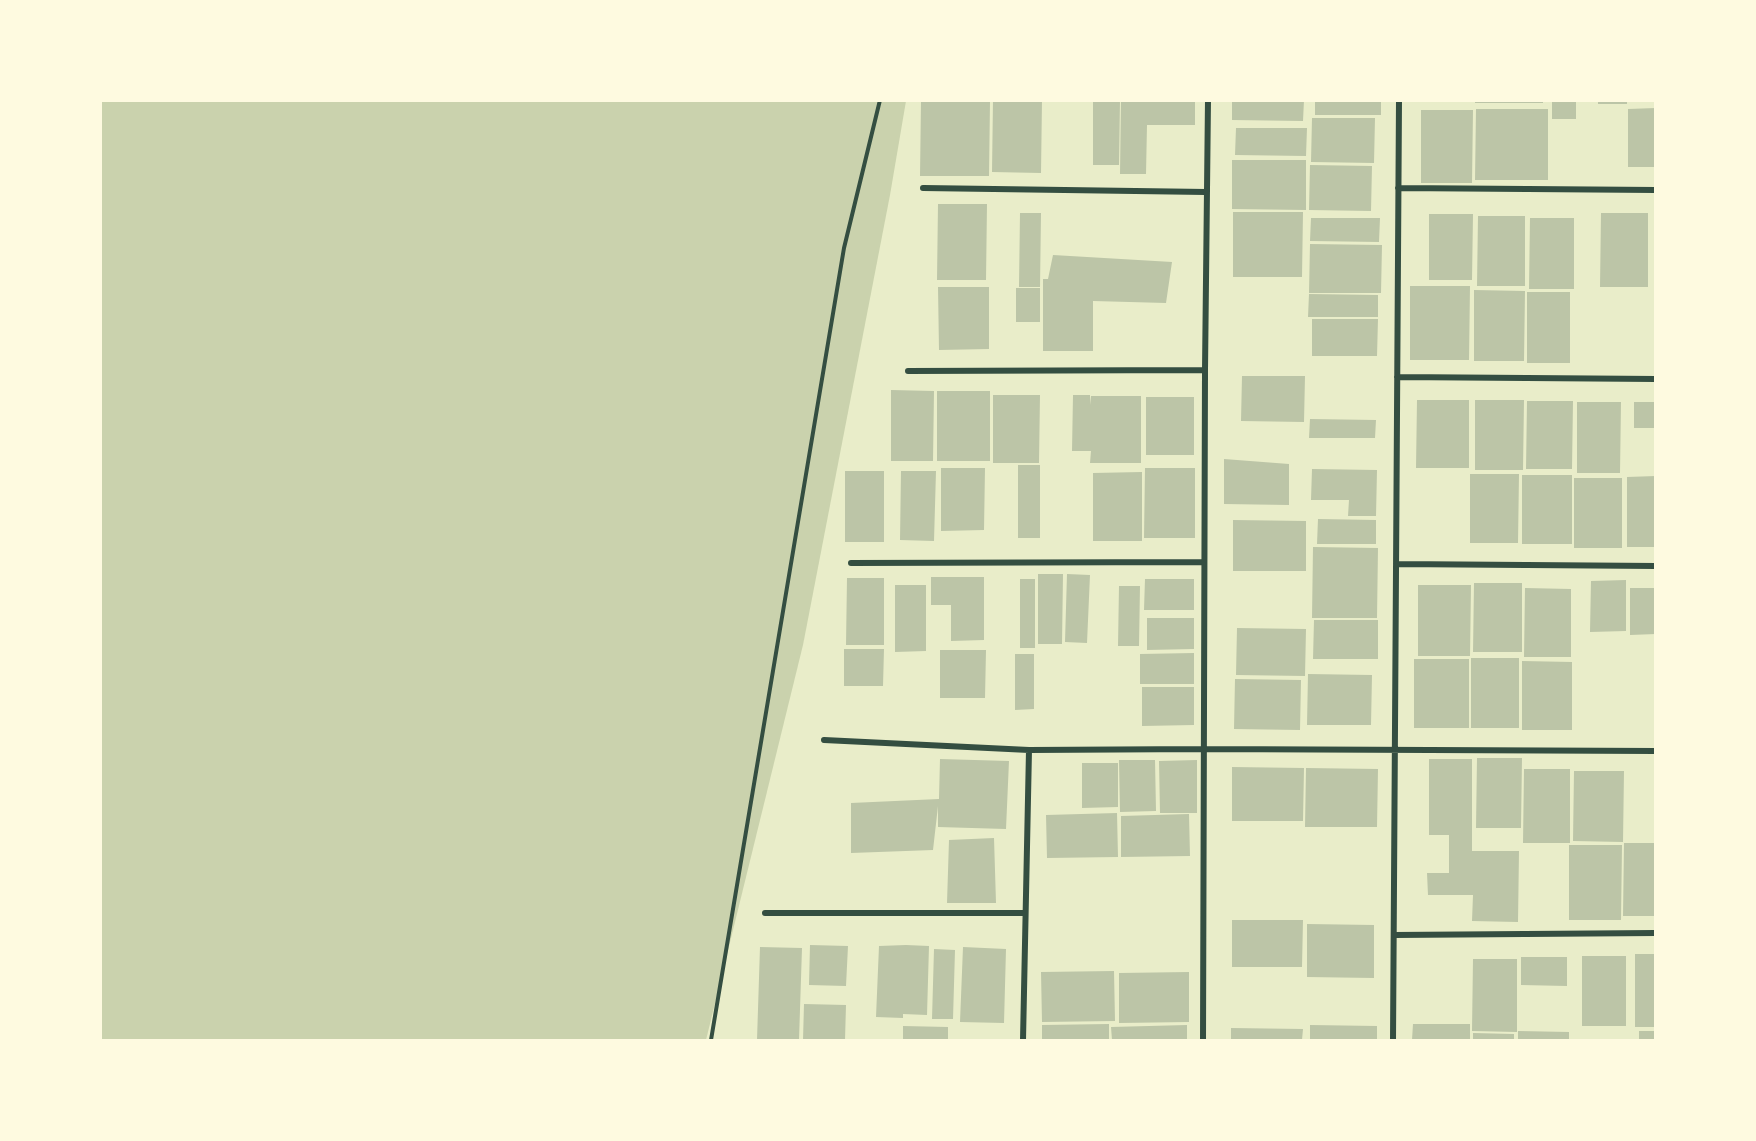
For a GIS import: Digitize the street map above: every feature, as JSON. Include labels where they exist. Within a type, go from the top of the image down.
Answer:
[{"type":"street","points":[[1203,1041],[1208,100]]},
{"type":"street","points":[[1393,1041],[1399,100]]},
{"type":"street","points":[[923,188],[1206,192]]},
{"type":"street","points":[[1398,188],[1656,190]]},
{"type":"street","points":[[908,371],[1205,370]]},
{"type":"street","points":[[1397,378],[1656,379]]},
{"type":"street","points":[[851,563],[1204,562]]},
{"type":"street","points":[[1396,564],[1656,566]]},
{"type":"street","points":[[824,740],[1029,750],[1203,748],[1656,751]]},
{"type":"street","points":[[1023,1041],[1029,750]]},
{"type":"street","points":[[765,913],[1024,913]]},
{"type":"street","points":[[1394,934],[1656,933]]},
{"type":"path","points":[[711,1041],[844,248],[880,100]]},
{"type":"green space","points":[[101,101],[906,101],[803,645],[706,1040],[101,1040]]},
{"type":"building","points":[[993,100],[1042,100],[1041,173],[992,172]]},
{"type":"building","points":[[1093,100],[1120,100],[1119,165],[1093,165]]},
{"type":"building","points":[[1121,100],[1195,100],[1195,125],[1147,125],[1146,174],[1120,174]]},
{"type":"building","points":[[1232,100],[1304,100],[1303,121],[1232,120]]},
{"type":"building","points":[[1315,100],[1381,100],[1381,115],[1315,115]]},
{"type":"building","points":[[1475,100],[1543,100],[1543,103],[1475,103]]},
{"type":"building","points":[[1552,100],[1576,100],[1576,119],[1552,119]]},
{"type":"building","points":[[1598,100],[1627,100],[1627,104],[1598,104]]},
{"type":"building","points":[[921,101],[990,102],[989,176],[920,176]]},
{"type":"building","points":[[1656,108],[1656,167],[1628,167],[1628,109]]},
{"type":"building","points":[[1476,109],[1548,109],[1548,180],[1475,180]]},
{"type":"building","points":[[1421,110],[1473,110],[1472,183],[1421,183]]},
{"type":"building","points":[[1312,118],[1375,118],[1374,163],[1311,162]]},
{"type":"building","points":[[1236,128],[1307,128],[1306,156],[1235,155]]},
{"type":"building","points":[[1232,160],[1306,160],[1306,210],[1232,209]]},
{"type":"building","points":[[1310,165],[1372,166],[1371,211],[1309,210]]},
{"type":"building","points":[[938,204],[987,204],[986,280],[937,280]]},
{"type":"building","points":[[1233,212],[1303,212],[1302,277],[1233,277]]},
{"type":"building","points":[[1020,213],[1041,213],[1040,287],[1019,287]]},
{"type":"building","points":[[1601,213],[1648,213],[1648,287],[1600,287]]},
{"type":"building","points":[[1429,214],[1473,214],[1472,280],[1429,280]]},
{"type":"building","points":[[1478,216],[1525,216],[1525,286],[1477,286]]},
{"type":"building","points":[[1311,218],[1380,218],[1379,242],[1310,241]]},
{"type":"building","points":[[1530,218],[1574,218],[1574,289],[1529,289]]},
{"type":"building","points":[[1310,244],[1382,245],[1381,293],[1309,293]]},
{"type":"building","points":[[1053,255],[1172,262],[1166,303],[1093,301],[1093,351],[1043,351],[1043,279],[1048,279]]},
{"type":"building","points":[[1410,286],[1470,286],[1469,360],[1410,360]]},
{"type":"building","points":[[938,287],[989,287],[989,349],[939,350]]},
{"type":"building","points":[[1016,288],[1040,288],[1040,322],[1016,322]]},
{"type":"building","points":[[1474,290],[1525,291],[1524,361],[1474,361]]},
{"type":"building","points":[[1527,292],[1570,292],[1570,363],[1527,363]]},
{"type":"building","points":[[1309,294],[1378,295],[1378,317],[1308,317]]},
{"type":"building","points":[[1312,319],[1378,319],[1377,356],[1312,356]]},
{"type":"building","points":[[1242,376],[1305,376],[1304,422],[1241,421]]},
{"type":"building","points":[[891,390],[934,391],[933,461],[891,461]]},
{"type":"building","points":[[937,391],[990,391],[990,461],[937,461]]},
{"type":"building","points":[[993,395],[1040,395],[1039,463],[993,463]]},
{"type":"building","points":[[1073,395],[1090,395],[1090,405],[1091,396],[1141,396],[1141,463],[1090,463],[1091,451],[1072,451]]},
{"type":"building","points":[[1146,397],[1194,397],[1194,455],[1146,455]]},
{"type":"building","points":[[1417,400],[1469,400],[1469,468],[1416,468]]},
{"type":"building","points":[[1475,400],[1524,400],[1523,470],[1475,470]]},
{"type":"building","points":[[1527,401],[1573,401],[1572,469],[1526,469]]},
{"type":"building","points":[[1577,402],[1621,402],[1620,473],[1577,473]]},
{"type":"building","points":[[1634,402],[1656,402],[1656,428],[1634,428]]},
{"type":"building","points":[[1310,419],[1376,420],[1375,438],[1309,438]]},
{"type":"building","points":[[1224,459],[1289,464],[1289,505],[1224,504]]},
{"type":"building","points":[[1018,465],[1040,465],[1040,538],[1018,538]]},
{"type":"building","points":[[941,468],[985,468],[984,530],[941,531]]},
{"type":"building","points":[[1145,468],[1195,468],[1195,538],[1144,538]]},
{"type":"building","points":[[1312,469],[1377,470],[1376,516],[1348,516],[1349,500],[1311,500]]},
{"type":"building","points":[[845,471],[884,471],[884,542],[845,542]]},
{"type":"building","points":[[901,471],[936,471],[934,541],[900,540]]},
{"type":"building","points":[[1142,472],[1142,541],[1093,541],[1093,473]]},
{"type":"building","points":[[1470,474],[1519,474],[1518,543],[1470,543]]},
{"type":"building","points":[[1522,475],[1572,475],[1572,544],[1522,544]]},
{"type":"building","points":[[1656,476],[1656,547],[1627,547],[1627,477]]},
{"type":"building","points":[[1574,478],[1622,478],[1622,548],[1574,548]]},
{"type":"building","points":[[1318,519],[1376,520],[1376,544],[1317,544]]},
{"type":"building","points":[[1233,520],[1306,521],[1306,571],[1233,571]]},
{"type":"building","points":[[1313,547],[1378,548],[1377,618],[1312,618]]},
{"type":"building","points":[[1038,574],[1063,574],[1062,644],[1038,644]]},
{"type":"building","points":[[1067,574],[1090,575],[1087,643],[1065,642]]},
{"type":"building","points":[[931,577],[984,577],[984,640],[951,641],[951,605],[931,605]]},
{"type":"building","points":[[847,578],[884,578],[884,645],[846,645]]},
{"type":"building","points":[[1020,579],[1035,579],[1035,648],[1020,648]]},
{"type":"building","points":[[1145,579],[1194,579],[1194,610],[1144,610]]},
{"type":"building","points":[[1626,580],[1626,631],[1590,632],[1591,581]]},
{"type":"building","points":[[1474,583],[1522,583],[1522,652],[1473,652]]},
{"type":"building","points":[[895,585],[926,585],[926,651],[895,652]]},
{"type":"building","points":[[1418,585],[1471,585],[1470,656],[1418,656]]},
{"type":"building","points":[[1119,586],[1140,586],[1139,646],[1118,646]]},
{"type":"building","points":[[1525,588],[1571,589],[1571,657],[1524,657]]},
{"type":"building","points":[[1630,588],[1656,588],[1656,634],[1630,635]]},
{"type":"building","points":[[1147,618],[1194,618],[1194,649],[1147,650]]},
{"type":"building","points":[[1314,620],[1378,620],[1378,659],[1313,659]]},
{"type":"building","points":[[1237,628],[1306,629],[1305,676],[1236,675]]},
{"type":"building","points":[[844,649],[884,649],[883,686],[844,686]]},
{"type":"building","points":[[940,650],[986,650],[985,698],[940,698]]},
{"type":"building","points":[[1194,653],[1194,684],[1140,684],[1140,654]]},
{"type":"building","points":[[1015,654],[1034,654],[1034,709],[1015,710]]},
{"type":"building","points":[[1471,658],[1519,658],[1519,728],[1471,728]]},
{"type":"building","points":[[1414,659],[1469,659],[1469,728],[1414,728]]},
{"type":"building","points":[[1522,661],[1572,662],[1572,730],[1522,730]]},
{"type":"building","points":[[1308,674],[1372,675],[1371,725],[1307,725]]},
{"type":"building","points":[[1235,679],[1301,680],[1300,730],[1234,729]]},
{"type":"building","points":[[1142,687],[1194,687],[1194,725],[1142,726]]},
{"type":"building","points":[[1477,758],[1522,758],[1521,828],[1476,828]]},
{"type":"building","points":[[940,759],[1009,761],[1006,829],[938,827],[938,806],[933,850],[851,853],[851,803],[939,799]]},
{"type":"building","points":[[1429,759],[1472,759],[1472,851],[1519,851],[1518,922],[1472,921],[1473,895],[1428,895],[1427,873],[1449,873],[1449,835],[1429,835]]},
{"type":"building","points":[[1119,760],[1155,760],[1156,811],[1120,812]]},
{"type":"building","points":[[1197,760],[1197,813],[1160,813],[1159,761]]},
{"type":"building","points":[[1082,763],[1118,763],[1118,807],[1082,808]]},
{"type":"building","points":[[1232,767],[1304,768],[1303,821],[1232,821]]},
{"type":"building","points":[[1306,768],[1378,769],[1377,827],[1305,827]]},
{"type":"building","points":[[1524,769],[1570,769],[1570,843],[1523,843]]},
{"type":"building","points":[[1574,771],[1624,771],[1623,842],[1573,841]]},
{"type":"building","points":[[1117,813],[1118,857],[1047,858],[1046,815]]},
{"type":"building","points":[[1189,814],[1190,856],[1121,857],[1121,816]]},
{"type":"building","points":[[994,838],[996,903],[947,903],[949,840]]},
{"type":"building","points":[[1624,843],[1656,843],[1656,916],[1623,916]]},
{"type":"building","points":[[1569,845],[1622,845],[1621,920],[1569,920]]},
{"type":"building","points":[[1232,920],[1303,920],[1302,967],[1232,967]]},
{"type":"building","points":[[1307,924],[1374,925],[1374,978],[1307,977]]},
{"type":"building","points":[[810,945],[848,946],[846,986],[809,985]]},
{"type":"building","points":[[879,946],[929,946],[927,1015],[903,1014],[903,1018],[876,1017]]},
{"type":"building","points":[[760,947],[802,948],[799,1040],[757,1040]]},
{"type":"building","points":[[963,947],[1006,949],[1004,1023],[960,1022]]},
{"type":"building","points":[[934,949],[955,950],[953,1019],[932,1019]]},
{"type":"building","points":[[1635,954],[1656,954],[1656,1027],[1635,1027]]},
{"type":"building","points":[[1582,956],[1626,956],[1626,1026],[1582,1026]]},
{"type":"building","points":[[1521,957],[1567,957],[1567,986],[1521,985]]},
{"type":"building","points":[[1473,959],[1517,959],[1517,1032],[1472,1031]]},
{"type":"building","points":[[1114,971],[1115,1021],[1042,1022],[1041,972]]},
{"type":"building","points":[[1189,972],[1189,1022],[1119,1023],[1119,973]]},
{"type":"building","points":[[804,1004],[846,1005],[845,1040],[803,1040]]},
{"type":"building","points":[[1109,1024],[1109,1040],[1042,1040],[1042,1025]]},
{"type":"building","points":[[1413,1024],[1470,1024],[1470,1040],[1412,1040]]},
{"type":"building","points":[[1187,1025],[1187,1040],[1112,1040],[1111,1027]]},
{"type":"building","points":[[1310,1025],[1377,1026],[1377,1040],[1310,1040]]},
{"type":"building","points":[[903,1026],[948,1027],[948,1040],[903,1040]]},
{"type":"building","points":[[1231,1028],[1303,1029],[1302,1040],[1231,1040]]},
{"type":"building","points":[[1518,1031],[1569,1032],[1569,1040],[1518,1040]]},
{"type":"building","points":[[1639,1031],[1656,1031],[1656,1040],[1639,1040]]},
{"type":"building","points":[[1473,1033],[1514,1034],[1514,1040],[1473,1040]]}]
